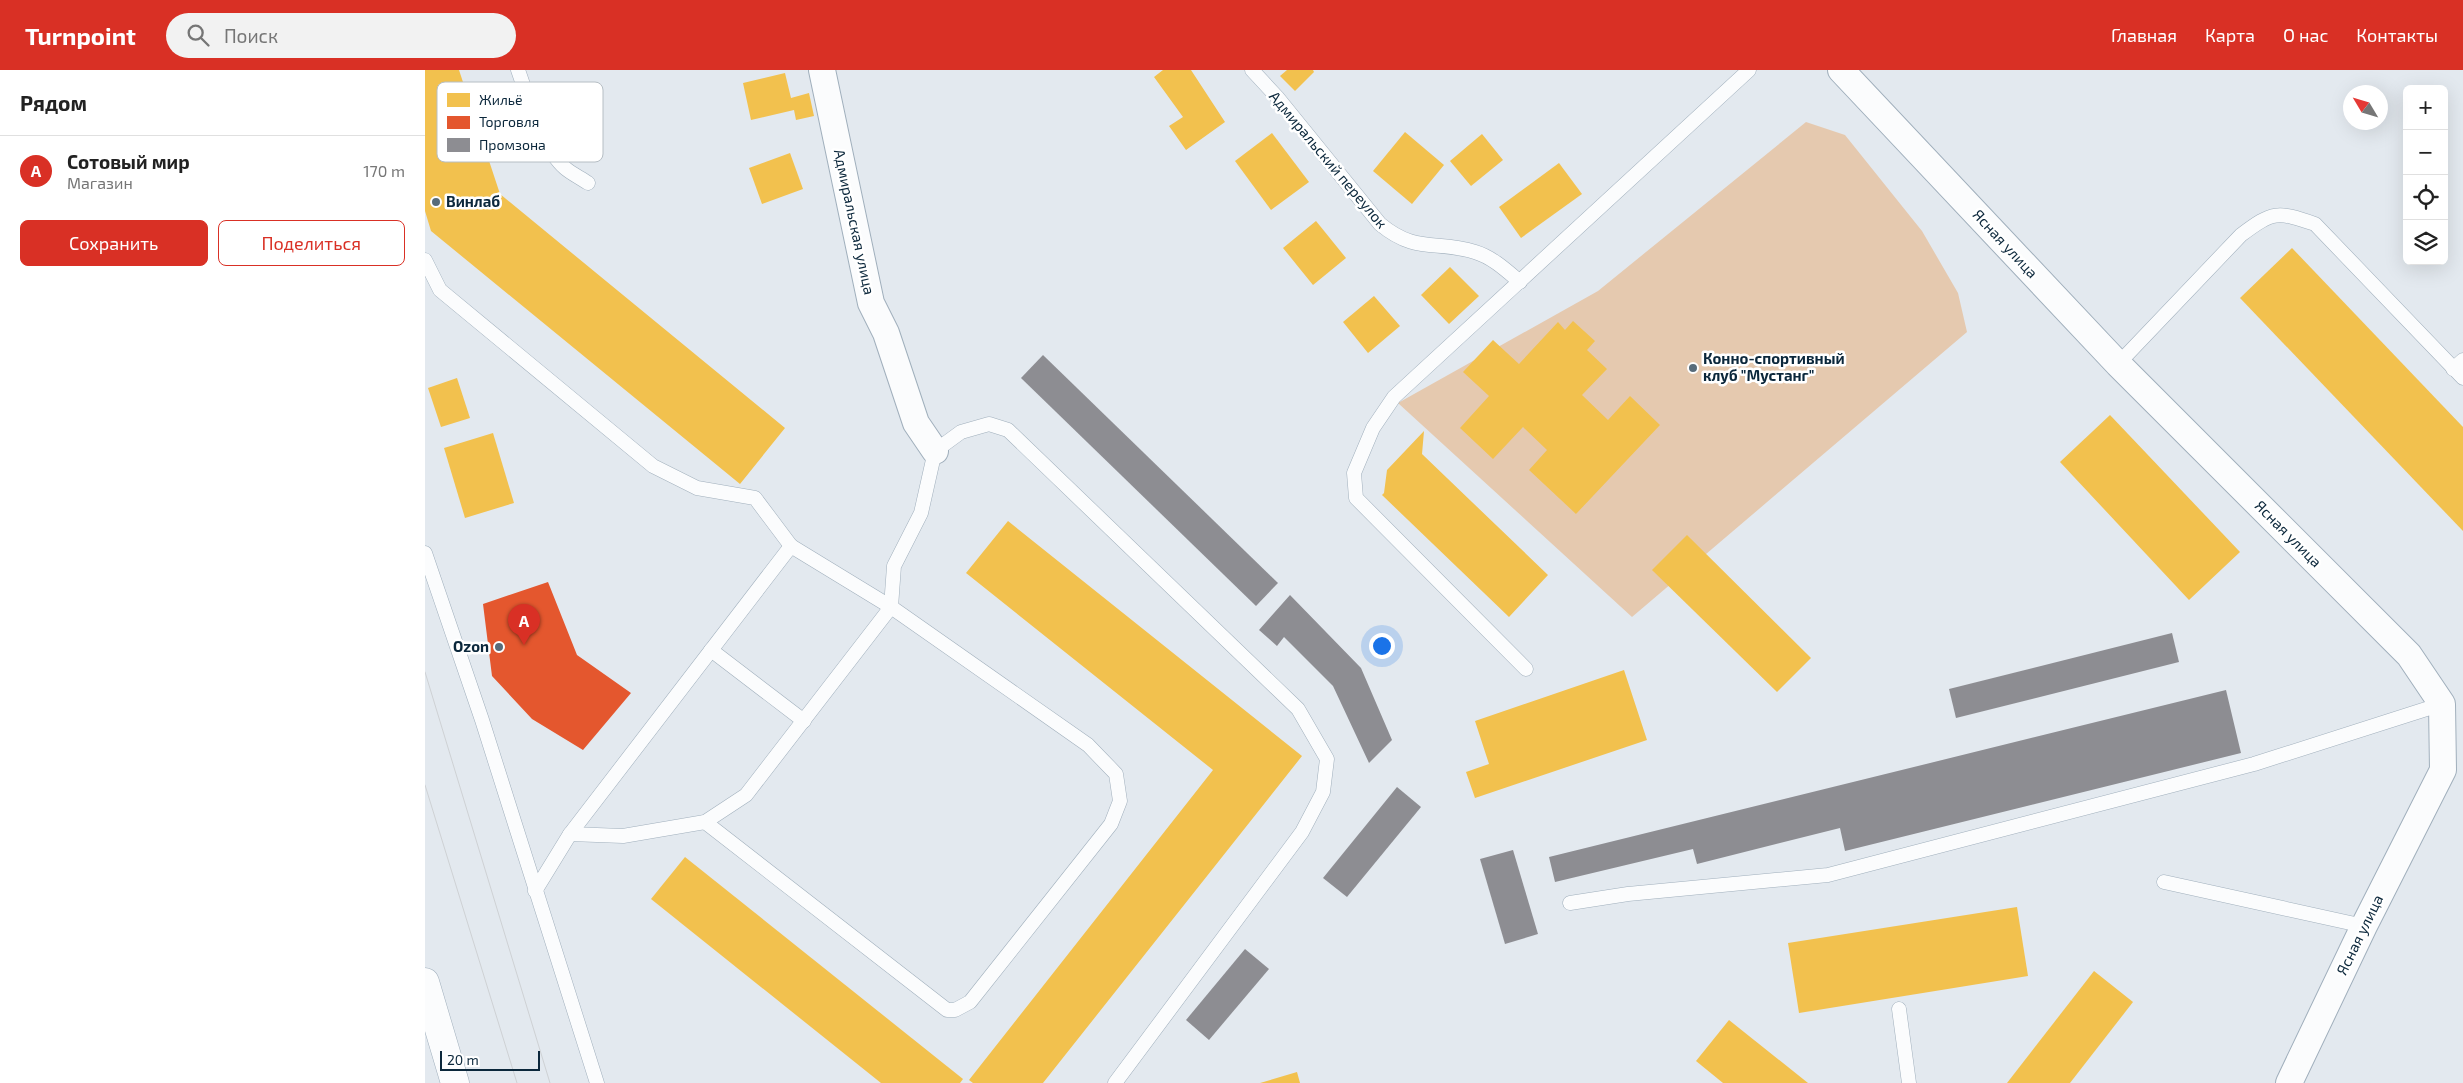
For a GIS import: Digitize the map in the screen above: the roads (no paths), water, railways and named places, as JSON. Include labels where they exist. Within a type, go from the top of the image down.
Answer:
[{"type":"main road","points":[[425,982],[455,1083]]},
{"type":"street","name":"Адмиральская улица","points":[[822,70],[871,303],[886,333],[916,424],[935,451]]},
{"type":"street","name":"Ясная улица","points":[[1841,70],[2118,364],[2409,655],[2442,704],[2443,770],[2364,926],[2289,1083]]},
{"type":"lane","points":[[518,70],[522,82]]},
{"type":"lane","name":"Адмиральский переулок","points":[[1252,70],[1277,97],[1380,224],[1396,237],[1413,243],[1475,252],[1499,264],[1520,282]]},
{"type":"lane","points":[[1526,668],[1356,498],[1354,473],[1373,428],[1394,396],[1749,70]]},
{"type":"lane","points":[[560,162],[564,168],[588,183]]},
{"type":"lane","points":[[2118,364],[2241,235],[2264,218],[2287,214],[2315,224],[2460,369]]},
{"type":"lane","points":[[425,260],[440,290],[653,466],[697,488],[755,498],[791,546],[891,607],[1089,745],[1116,774],[1120,801],[1111,824],[969,1002],[955,1010],[947,1010],[705,822]]},
{"type":"lane","points":[[570,834],[623,836],[705,822],[746,795],[891,607],[895,566],[921,513],[935,451],[961,432],[989,424],[1008,430],[1298,709],[1327,759],[1323,792],[1302,832],[1115,1083]]},
{"type":"lane","points":[[535,891],[570,834],[791,546]]},
{"type":"lane","points":[[425,553],[482,720],[597,1083]]},
{"type":"lane","points":[[711,650],[804,721]]},
{"type":"lane","points":[[1569,903],[1628,894],[1828,875],[2254,764],[2442,704]]},
{"type":"lane","points":[[2164,882],[2364,926]]},
{"type":"lane","points":[[1899,1009],[1909,1083]]},
{"type":"tram line","points":[[425,672],[550,1083]]},
{"type":"tram line","points":[[425,785],[517,1083]]},
{"type":"place","name":"Винлаб","points":[[436,202]]},
{"type":"place","name":"Конно-спортивный клуб \"Мустанг\"","points":[[1693,368]]},
{"type":"place","name":"Сотовый мир","points":[[524,645]]},
{"type":"place","name":"Ozon","points":[[499,647]]}]
